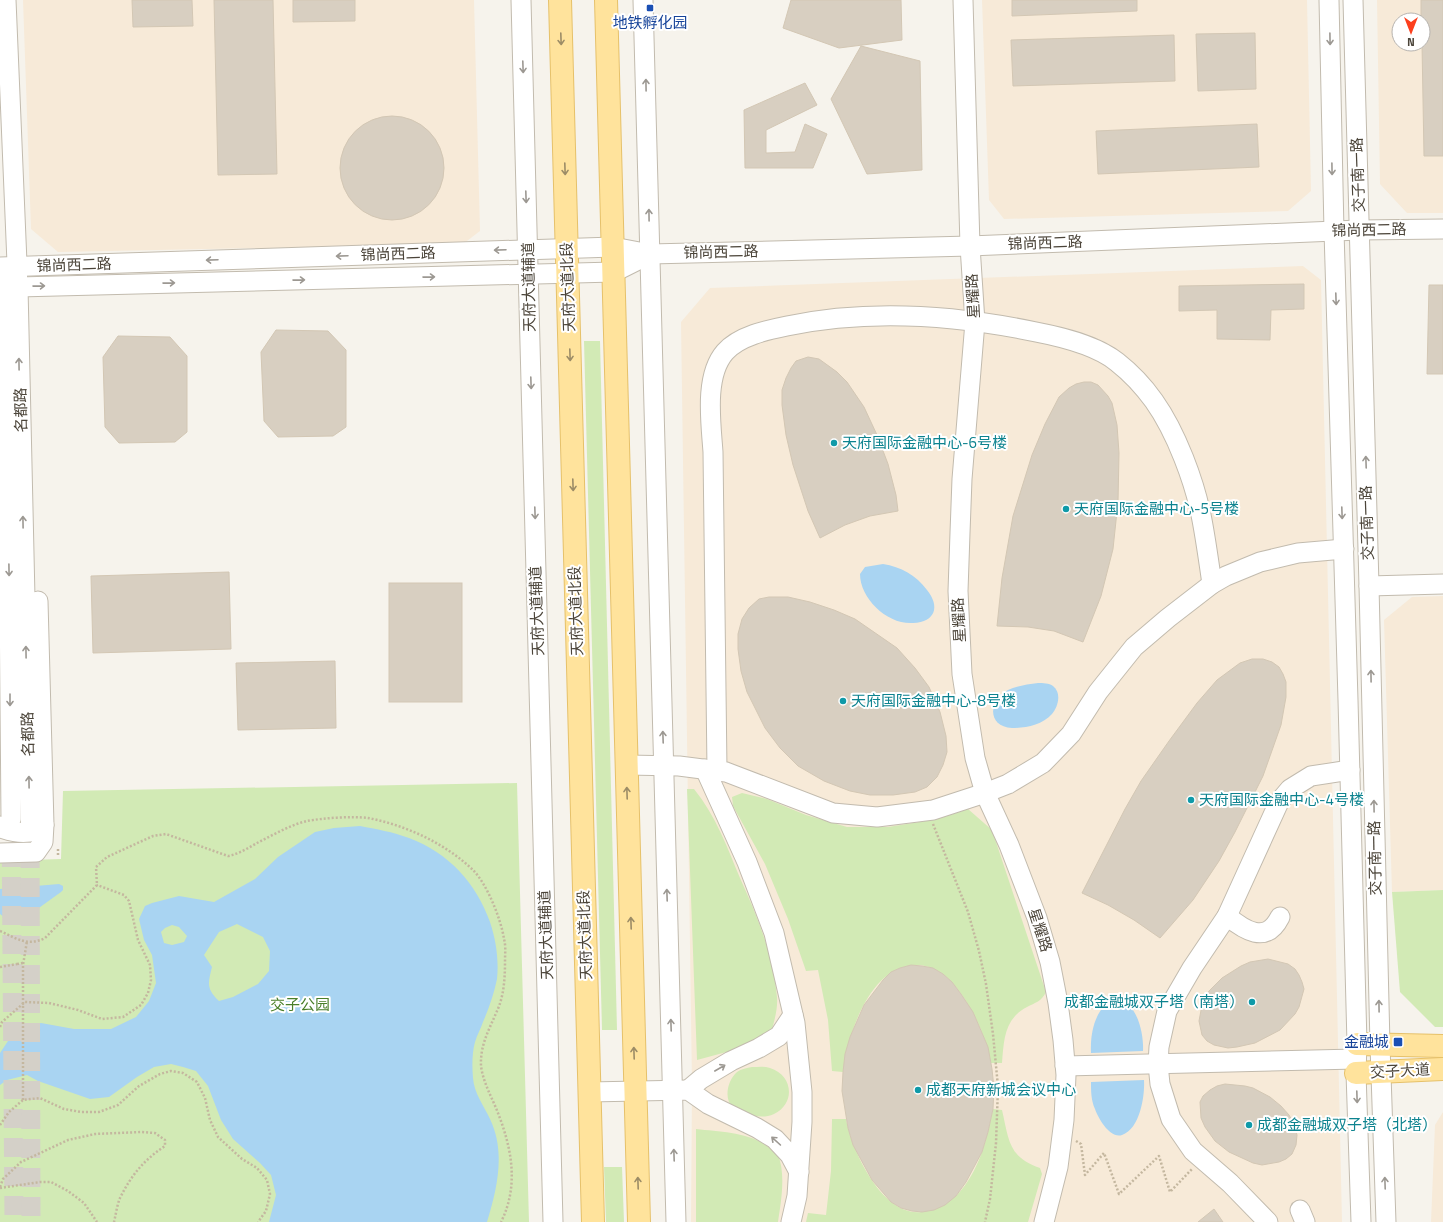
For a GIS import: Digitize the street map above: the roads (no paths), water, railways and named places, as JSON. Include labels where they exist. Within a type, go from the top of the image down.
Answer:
[{"type":"main road","name":"天府大道北段","points":[[560,0],[593,1222]]},
{"type":"main road","points":[[606,0],[639,1222]]},
{"type":"main road","name":"交子大道","points":[[1356,1059],[1380,1045],[1443,1046]]},
{"type":"main road","name":"交子大道","points":[[1356,1059],[1382,1072],[1443,1069]]},
{"type":"street","name":"名都路","points":[[0,853],[36,852],[43,842],[21,822],[14,457],[6,288],[8,267],[6,0]]},
{"type":"street","name":"天府大道辅道","points":[[521,0],[553,1222]]},
{"type":"street","points":[[643,0],[664,766],[680,1090],[676,1222]]},
{"type":"street","name":"星耀路","points":[[963,0],[970,246],[975,322],[962,479],[958,592],[962,674],[975,758],[985,794],[1009,845],[1040,925],[1050,962],[1058,1003],[1066,1075],[1062,1135],[1058,1167],[1044,1222]]},
{"type":"street","name":"交子南一路","points":[[1329,0],[1361,1222]]},
{"type":"street","name":"交子南一路","points":[[1353,0],[1380,1045],[1386,1222]]},
{"type":"street","name":"锦尚西二路","points":[[8,267],[567,248],[613,247],[650,254],[970,246],[1359,230],[1443,229]]},
{"type":"street","points":[[6,288],[614,272],[650,254]]},
{"type":"street","points":[[0,279],[6,288],[2,352],[14,457],[0,484]]},
{"type":"street","points":[[791,1222],[797,1196],[802,1122],[802,1092],[793,1015],[772,927],[711,770],[713,460],[710,407],[712,384],[716,367],[725,352],[742,339],[765,330],[807,322],[862,316],[915,316],[1015,327],[1057,336],[1088,346],[1116,361],[1134,378],[1154,400],[1172,431],[1189,472],[1202,518],[1212,584]]},
{"type":"street","points":[[627,765],[664,766],[726,772],[833,813],[877,817],[933,810],[985,794],[1008,784],[1043,763],[1071,734],[1098,692],[1134,647],[1212,584],[1226,576],[1260,562],[1298,553],[1344,549]]},
{"type":"street","points":[[1369,586],[1443,584]]},
{"type":"street","points":[[1268,1222],[1230,1183],[1193,1151],[1171,1119],[1160,1084],[1158,1064],[1159,1047],[1167,1011],[1192,968],[1227,916],[1279,802],[1290,789],[1311,776],[1350,770]]},
{"type":"street","points":[[1227,916],[1240,926],[1254,933],[1266,932],[1276,924],[1280,917]]},
{"type":"street","points":[[680,1090],[779,1036],[793,1015]]},
{"type":"street","points":[[1065,1066],[1356,1059]]},
{"type":"street","points":[[589,1092],[680,1090],[757,1128],[775,1139],[790,1155],[799,1172]]},
{"type":"water","points":[[883,564],[908,572],[923,585],[934,602],[934,612],[927,620],[913,623],[894,620],[877,609],[870,601],[861,583],[860,574],[865,567]]},
{"type":"water","points":[[1046,683],[1051,685],[1057,692],[1058,700],[1056,708],[1048,718],[1039,723],[1023,727],[1012,728],[998,723],[994,718],[993,712],[994,706],[1001,694],[1015,687]]},
{"type":"water","points":[[360,826],[397,834],[423,844],[437,852],[449,861],[469,882],[490,922],[494,936],[498,965],[497,979],[489,1006],[475,1042],[472,1064],[475,1089],[490,1119],[498,1144],[499,1157],[497,1184],[487,1222],[269,1222],[276,1195],[271,1175],[233,1139],[221,1120],[208,1086],[196,1071],[183,1067],[171,1064],[154,1067],[109,1097],[90,1099],[38,1081],[27,1075],[7,1080],[0,1085],[0,1053],[18,1030],[41,1023],[74,1029],[111,1029],[136,1017],[149,1001],[156,983],[152,955],[144,940],[139,919],[145,906],[179,896],[214,902],[255,879],[278,857],[315,832],[334,828]],"holes":[[[237,924],[263,937],[270,951],[269,971],[258,984],[233,997],[219,1001],[212,993],[209,986],[212,967],[204,955],[219,932]],[[172,925],[179,927],[187,936],[184,942],[172,945],[164,943],[161,932],[165,928]]]},
{"type":"water","points":[[59,884],[63,886],[63,890],[61,892],[18,923],[13,924],[0,914],[0,889]]},
{"type":"water","points":[[1113,998],[1121,999],[1128,1004],[1137,1017],[1142,1035],[1143,1051],[1091,1053],[1091,1037],[1095,1022],[1102,1009]]},
{"type":"water","points":[[1144,1080],[1144,1094],[1142,1103],[1133,1126],[1128,1132],[1122,1135],[1113,1134],[1105,1127],[1094,1106],[1091,1092],[1091,1082]]},
{"type":"tunnel","points":[[11,819],[14,1222]]},
{"type":"tunnel","points":[[30,820],[31,1222]]},
{"type":"place","name":"地铁孵化园","points":[[650,8]]},
{"type":"place","name":"天府国际金融中心-6号楼","points":[[834,443]]},
{"type":"place","name":"天府国际金融中心-5号楼","points":[[1066,509]]},
{"type":"place","name":"天府国际金融中心-8号楼","points":[[843,701]]},
{"type":"place","name":"天府国际金融中心-4号楼","points":[[1191,800]]},
{"type":"place","name":"成都金融城双子塔（南塔）","points":[[1252,1002]]},
{"type":"place","name":"金融城","points":[[1398,1042]]},
{"type":"place","name":"成都天府新城会议中心","points":[[918,1090]]},
{"type":"place","name":"成都金融城双子塔（北塔）","points":[[1249,1125]]},
{"type":"park label","name":"交子公园","points":[[300,1005]]}]
